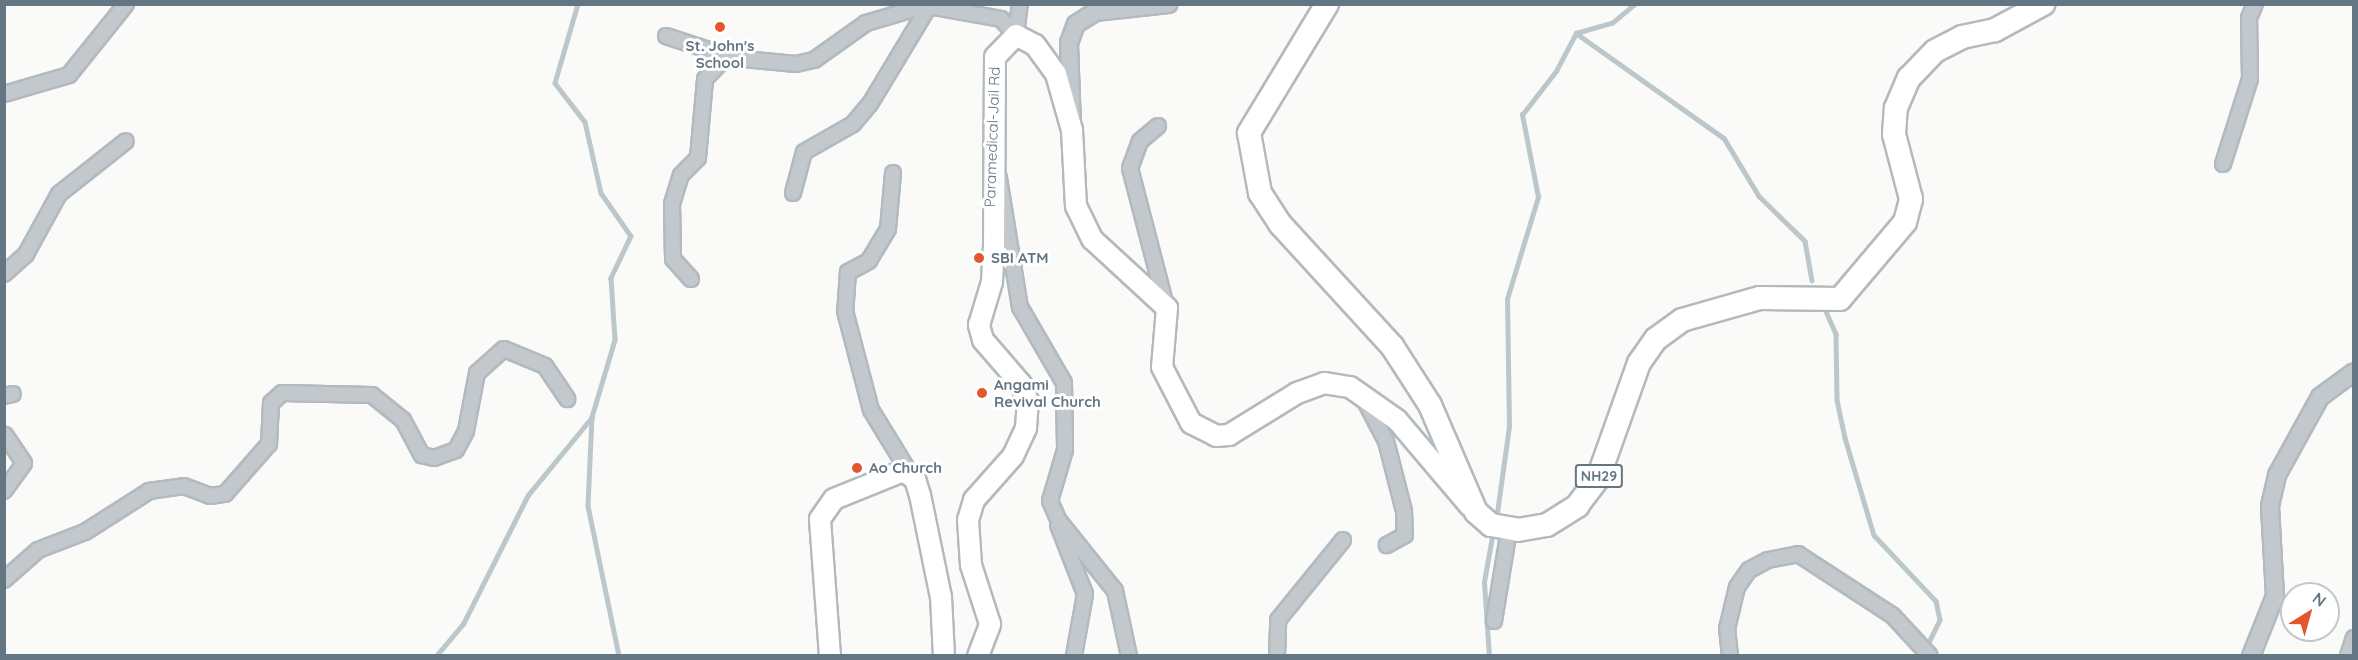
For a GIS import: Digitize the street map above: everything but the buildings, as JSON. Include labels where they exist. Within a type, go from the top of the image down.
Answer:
[{"type":"highway","points":[[1327,4],[1249,132],[1252,170],[1281,225],[1392,346],[1430,405],[1476,512]]},
{"type":"highway","name":"NH29","points":[[1476,512],[1491,525],[1509,529],[1547,525],[1577,506],[1599,478],[1639,363],[1656,339],[1682,320],[1760,298],[1840,299],[1905,222],[1911,199],[1894,134],[1896,108],[1909,78],[1935,51],[2033,14],[2043,4]]},
{"type":"main road","points":[[1016,35],[1035,45],[1056,74],[1072,130],[1076,206],[1092,239],[1167,308],[1162,367],[1168,385],[1191,423],[1210,434],[1241,431],[1297,393],[1323,383],[1360,392],[1397,420],[1476,512]]},
{"type":"main road","name":"Paramedical-Jail Rd","points":[[978,656],[990,624],[971,565],[968,520],[974,500],[1013,456],[1026,428],[1028,401],[979,325],[992,282],[994,57],[1016,35]]},
{"type":"main road","points":[[830,656],[820,519],[834,499],[909,472],[920,495],[941,597],[944,656]]},
{"type":"street","points":[[4,94],[69,75],[126,4]]},
{"type":"street","points":[[1016,35],[1020,4]]},
{"type":"street","points":[[1072,130],[1072,31],[1095,12],[1124,7],[1169,4]]},
{"type":"street","points":[[2223,164],[2250,79],[2249,18],[2255,4]]},
{"type":"street","points":[[666,36],[727,56],[796,64],[814,60],[866,23],[928,5],[1001,19],[1016,35]]},
{"type":"street","points":[[793,192],[804,152],[853,124],[864,110],[928,5]]},
{"type":"street","points":[[691,279],[673,259],[672,204],[681,175],[698,158],[705,79],[727,56]]},
{"type":"street","points":[[1158,126],[1140,141],[1130,168],[1167,308]]},
{"type":"street","points":[[4,274],[26,254],[59,194],[126,141]]},
{"type":"street","points":[[992,156],[1012,232],[1020,307],[1064,383],[1067,424],[1051,493],[1054,512],[1085,594],[1074,656]]},
{"type":"street","points":[[893,173],[888,229],[869,261],[848,272],[845,311],[871,410],[909,472]]},
{"type":"street","points":[[4,580],[38,550],[85,532],[149,491],[184,486],[210,496],[225,495],[269,444],[271,403],[282,393],[372,395],[403,420],[422,455],[434,458],[456,450],[466,431],[477,373],[504,349],[545,366],[567,399]]},
{"type":"street","points":[[2251,656],[2275,596],[2270,506],[2277,475],[2320,397],[2354,372]]},
{"type":"street","points":[[1360,392],[1386,441],[1404,511],[1405,535],[1387,544]]},
{"type":"street","points":[[4,491],[24,463],[5,435]]},
{"type":"street","points":[[1054,512],[1115,591],[1129,656]]},
{"type":"street","points":[[1494,621],[1509,529]]},
{"type":"street","points":[[1277,656],[1278,620],[1343,540]]},
{"type":"street","points":[[1730,656],[1727,629],[1737,586],[1749,570],[1768,560],[1798,554],[1893,616],[1930,656]]},
{"type":"street","points":[[2348,656],[2354,638]]},
{"type":"waterway","points":[[578,4],[555,83],[585,122],[601,193],[631,236],[611,278],[615,340],[592,417],[588,506],[619,656]]},
{"type":"waterway","points":[[1496,520],[1509,426],[1507,299],[1538,197],[1522,115],[1556,71],[1576,33],[1612,23],[1635,4]]},
{"type":"waterway","points":[[1576,33],[1724,138],[1759,196],[1805,241],[1812,280]]},
{"type":"waterway","points":[[1824,307],[1836,334],[1837,400],[1845,438],[1874,535],[1936,601],[1940,620],[1926,649]]},
{"type":"waterway","points":[[436,656],[463,624],[528,495],[592,417]]},
{"type":"waterway","points":[[1489,656],[1484,582],[1493,531]]},
{"type":"place","name":"St. John's School","points":[[720,27]]},
{"type":"place","name":"SBI ATM","points":[[979,258]]},
{"type":"place","name":"Angami Revival Church","points":[[982,393]]},
{"type":"place","name":"Ao Church","points":[[857,468]]}]
